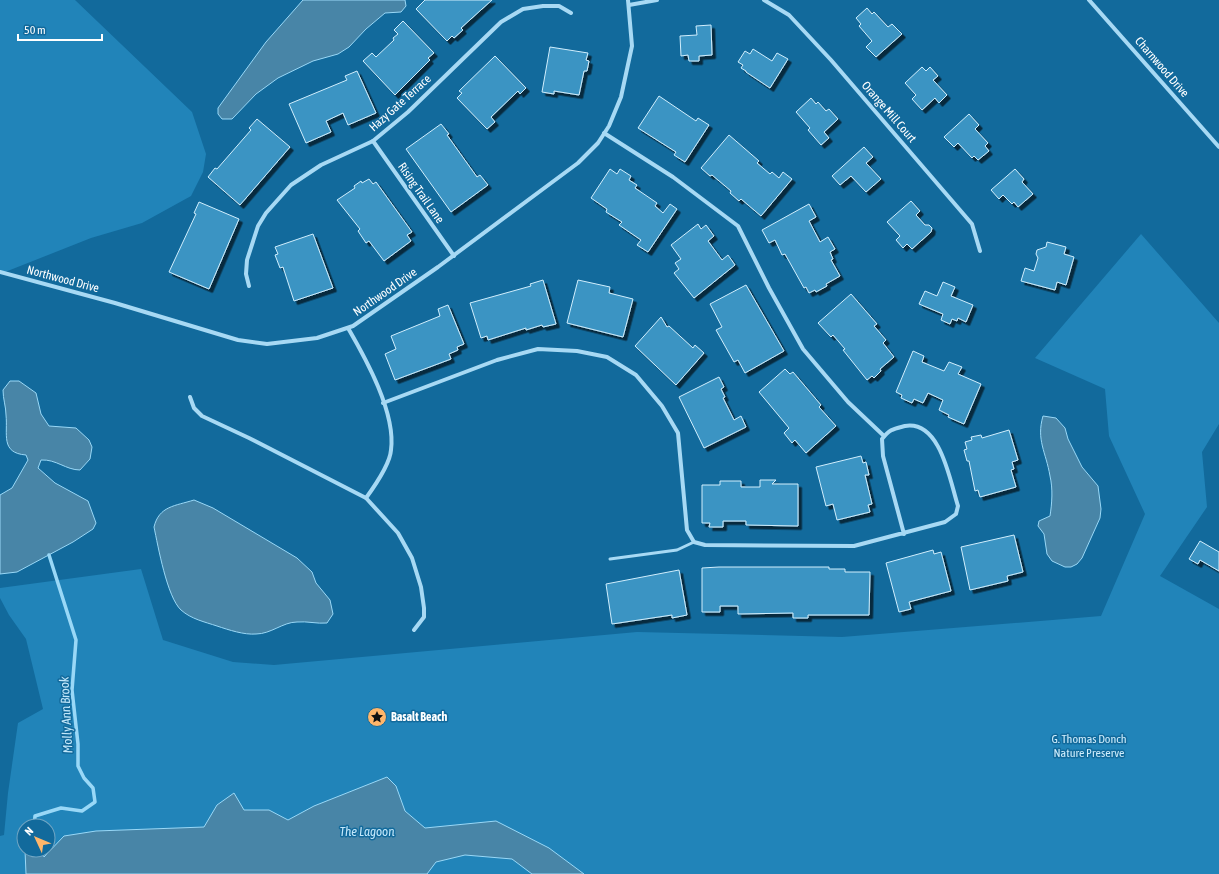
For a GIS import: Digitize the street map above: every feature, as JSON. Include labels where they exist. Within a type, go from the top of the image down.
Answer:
[{"type":"street","name":"Northwood Drive","points":[[0,272],[115,303],[238,340],[267,344],[317,338],[348,328],[454,256],[578,163],[598,142],[604,133],[621,97],[632,46],[628,0]]},
{"type":"street","points":[[629,5],[658,0]]},
{"type":"street","name":"Orange Mill Court","points":[[764,0],[789,15],[831,60],[972,224],[980,252]]},
{"type":"street","name":"Charnwood Drive","points":[[1089,0],[1219,147]]},
{"type":"street","name":"Hazy Gate Terrace","points":[[249,286],[246,274],[247,260],[258,226],[281,194],[303,175],[321,164],[373,141],[408,112],[501,22],[523,9],[543,6],[559,6],[571,13]]},
{"type":"street","points":[[604,133],[673,177],[738,226],[769,288],[803,349],[848,402],[884,436]]},
{"type":"street","name":"Rising Trail Lane","points":[[373,141],[454,256]]},
{"type":"street","points":[[348,328],[368,362],[383,403],[390,429],[392,451],[378,482],[366,498]]},
{"type":"street","points":[[383,403],[497,360],[538,349],[577,351],[607,357],[636,375],[662,406],[678,433],[687,530],[694,542],[705,545],[854,546],[904,534],[945,522],[956,514],[958,506],[939,445],[929,432],[911,425],[890,429],[882,439],[883,456],[904,534]]},
{"type":"street","points":[[190,397],[194,408],[202,416],[249,438],[366,498],[398,533],[412,558],[421,587],[424,608],[424,616],[414,630]]},
{"type":"lane","points":[[610,559],[677,550],[694,542]]},
{"type":"green space","points":[[0,0],[75,0],[192,112],[206,154],[203,172],[191,196],[142,223],[91,238],[0,274]]},
{"type":"green space","name":"G. Thomas Donch Nature Preserve","points":[[1141,234],[1219,323],[1219,424],[1202,452],[1207,507],[1160,576],[1219,609],[1219,874],[0,874],[0,836],[4,835],[8,793],[18,723],[43,709],[26,639],[9,615],[0,598],[0,588],[141,569],[163,640],[233,662],[274,665],[637,632],[842,637],[1101,616],[1145,514],[1109,436],[1105,389],[1035,358]]},
{"type":"water","points":[[303,0],[405,0],[406,6],[401,12],[385,13],[366,29],[349,47],[338,54],[313,61],[278,78],[256,94],[232,119],[222,119],[218,114],[218,108],[266,42]]},
{"type":"water","points":[[10,381],[19,381],[36,393],[41,414],[49,426],[76,428],[89,440],[92,447],[90,459],[80,470],[75,470],[46,460],[41,460],[38,468],[55,483],[88,501],[96,523],[93,529],[73,542],[17,572],[0,574],[0,495],[12,488],[28,460],[26,455],[12,451],[7,441],[6,412],[3,390]]},
{"type":"water","points":[[1043,416],[1056,418],[1065,428],[1068,439],[1082,467],[1098,486],[1101,509],[1100,518],[1082,558],[1077,564],[1071,567],[1065,567],[1052,561],[1047,554],[1044,534],[1038,526],[1039,521],[1050,516],[1052,501],[1051,481],[1041,439],[1041,424]]},
{"type":"water","points":[[194,500],[213,508],[297,558],[312,572],[316,583],[330,600],[333,614],[327,623],[292,623],[267,632],[247,634],[231,631],[198,620],[181,610],[171,594],[167,583],[154,527],[156,520],[164,511],[174,506]]},
{"type":"water","name":"The Lagoon","points":[[387,777],[396,786],[405,811],[425,828],[496,821],[549,848],[584,874],[532,874],[512,859],[465,855],[436,862],[427,874],[26,874],[25,858],[56,858],[56,844],[64,836],[96,831],[204,827],[217,805],[234,793],[244,810],[269,810],[288,820],[314,806]]},
{"type":"building","points":[[425,0],[492,0],[461,28],[463,30],[454,38],[452,36],[447,41],[416,9]]},
{"type":"building","points":[[867,8],[872,14],[874,12],[888,27],[892,24],[902,34],[876,57],[866,47],[872,41],[859,26],[861,24],[856,18]]},
{"type":"building","points":[[403,21],[434,53],[428,58],[430,60],[395,95],[363,61],[372,53],[376,57],[394,40],[393,38],[398,34],[394,30]]},
{"type":"building","points":[[711,25],[712,55],[699,56],[699,61],[689,61],[688,55],[681,56],[680,36],[697,35],[696,26]]},
{"type":"building","points":[[550,47],[588,53],[586,60],[589,61],[587,71],[584,71],[579,95],[554,91],[554,94],[542,92]]},
{"type":"building","points":[[753,49],[772,61],[777,53],[788,59],[770,88],[741,68],[743,65],[738,62],[745,51],[750,54]]},
{"type":"building","points":[[495,56],[526,88],[520,94],[518,91],[491,117],[495,122],[487,129],[457,98],[462,93],[459,91]]},
{"type":"building","points":[[922,67],[926,71],[930,67],[938,76],[933,80],[947,95],[939,103],[935,98],[922,110],[912,99],[916,95],[905,83]]},
{"type":"building","points":[[357,71],[376,113],[348,125],[343,113],[326,121],[331,132],[306,143],[289,104],[347,80],[345,76]]},
{"type":"building","points":[[659,96],[696,121],[698,118],[709,125],[685,162],[674,155],[676,152],[638,128]]},
{"type":"building","points":[[811,98],[816,104],[818,102],[826,111],[829,109],[838,119],[824,132],[829,138],[821,145],[808,130],[810,128],[796,112]]},
{"type":"building","points":[[969,114],[979,125],[975,129],[988,143],[985,146],[989,151],[978,160],[974,156],[972,158],[958,143],[954,147],[944,137]]},
{"type":"building","points":[[257,119],[290,147],[240,205],[208,177],[215,168],[217,169],[251,130],[249,128]]},
{"type":"building","points":[[441,124],[449,134],[447,135],[477,177],[480,175],[488,185],[451,212],[406,149]]},
{"type":"building","points":[[729,135],[759,161],[757,163],[770,174],[772,172],[779,178],[783,172],[792,179],[761,216],[741,199],[739,201],[730,193],[731,191],[701,168]]},
{"type":"building","points":[[864,147],[873,157],[866,163],[881,179],[866,192],[851,176],[840,185],[832,176]]},
{"type":"building","points":[[610,169],[617,174],[620,169],[631,176],[629,180],[637,185],[635,188],[657,203],[655,206],[663,213],[670,204],[677,209],[648,252],[637,245],[641,240],[619,225],[622,222],[606,212],[607,209],[591,198]]},
{"type":"building","points":[[1015,169],[1024,179],[1022,182],[1033,194],[1018,207],[1014,202],[1012,204],[1003,195],[999,199],[991,190]]},
{"type":"building","points":[[369,179],[373,184],[376,182],[412,232],[407,235],[411,241],[384,261],[369,241],[366,243],[358,231],[360,229],[337,200],[355,188],[354,186],[361,181],[362,183]]},
{"type":"building","points":[[911,201],[920,211],[916,215],[925,225],[929,225],[932,228],[931,232],[912,249],[907,244],[903,248],[896,240],[900,236],[887,222]]},
{"type":"building","points":[[199,202],[239,219],[209,289],[169,272],[196,214],[194,213]]},
{"type":"building","points":[[809,204],[816,217],[809,221],[820,242],[828,237],[835,249],[830,252],[833,259],[831,260],[840,276],[826,284],[827,286],[816,292],[815,290],[809,293],[806,287],[804,288],[785,254],[782,255],[775,240],[769,243],[762,230]]},
{"type":"building","points":[[698,224],[701,229],[706,225],[714,236],[708,241],[722,260],[728,255],[735,265],[694,298],[674,273],[679,269],[675,263],[681,259],[671,245]]},
{"type":"building","points":[[313,234],[333,288],[294,301],[283,267],[280,268],[275,255],[278,254],[275,247]]},
{"type":"building","points":[[1047,242],[1066,247],[1064,254],[1074,257],[1066,285],[1057,282],[1055,290],[1021,281],[1025,268],[1034,271],[1038,258],[1036,254],[1037,250],[1046,247]]},
{"type":"building","points":[[543,280],[556,324],[543,327],[542,325],[526,330],[526,328],[488,340],[487,336],[481,338],[470,303],[531,286],[530,284]]},
{"type":"building","points":[[578,280],[610,287],[609,293],[633,299],[623,337],[567,323]]},
{"type":"building","points":[[943,282],[955,287],[951,296],[973,305],[966,322],[958,318],[957,321],[952,319],[950,324],[941,320],[943,314],[919,304],[925,291],[937,296]]},
{"type":"building","points":[[746,285],[784,351],[745,373],[738,360],[734,362],[716,330],[722,327],[710,304]]},
{"type":"building","points":[[851,294],[877,324],[874,326],[886,340],[883,343],[894,357],[880,369],[881,371],[874,378],[872,376],[867,380],[833,335],[831,337],[818,323]]},
{"type":"building","points":[[448,305],[464,344],[457,347],[458,350],[449,354],[451,359],[395,380],[385,354],[396,349],[391,336],[440,316],[438,309]]},
{"type":"building","points":[[661,317],[667,327],[669,326],[693,348],[695,345],[704,353],[676,385],[635,346]]},
{"type":"building","points":[[913,351],[924,356],[922,362],[944,371],[949,362],[962,367],[958,374],[981,384],[964,424],[948,417],[949,415],[939,410],[943,400],[928,393],[923,403],[914,399],[912,403],[901,398],[902,395],[896,392]]},
{"type":"building","points":[[785,369],[790,374],[793,372],[821,405],[819,407],[836,426],[806,453],[795,440],[792,443],[784,433],[789,428],[759,392]]},
{"type":"building","points":[[719,377],[724,387],[721,389],[725,397],[723,398],[734,420],[741,416],[746,427],[704,448],[679,397]]},
{"type":"building","points":[[1009,430],[1018,460],[1012,462],[1014,469],[1011,470],[1016,487],[980,497],[978,490],[975,491],[969,461],[967,461],[964,450],[967,449],[965,442],[972,440],[971,437],[981,435],[982,438]]},
{"type":"building","points":[[861,456],[863,463],[866,462],[869,475],[865,475],[872,504],[868,505],[870,512],[837,520],[833,504],[826,506],[816,467]]},
{"type":"building","points":[[760,480],[776,480],[772,484],[798,484],[798,526],[746,525],[746,521],[723,521],[723,527],[709,527],[710,523],[702,523],[702,485],[720,485],[720,481],[741,481],[741,487],[760,487]]},
{"type":"building","points":[[1014,535],[1023,572],[1007,576],[1008,581],[970,590],[961,547]]},
{"type":"building","points":[[1200,541],[1219,552],[1219,571],[1200,560],[1198,564],[1189,559]]},
{"type":"building","points":[[933,550],[934,554],[941,552],[951,591],[909,602],[911,609],[899,612],[886,563]]},
{"type":"building","points":[[829,567],[829,569],[845,569],[845,572],[870,572],[869,615],[808,615],[808,618],[793,618],[793,613],[738,614],[738,606],[720,606],[720,612],[702,612],[702,568]]},
{"type":"building","points":[[679,570],[687,615],[672,618],[672,615],[612,624],[606,584]]},
{"type":"waterway","name":"Molly Ann Brook","points":[[35,818],[35,816],[61,808],[82,811],[95,802],[93,788],[84,778],[78,766],[78,744],[72,690],[76,640],[49,555]]},
{"type":"place","name":"Basalt Beach","points":[[377,717]]}]
